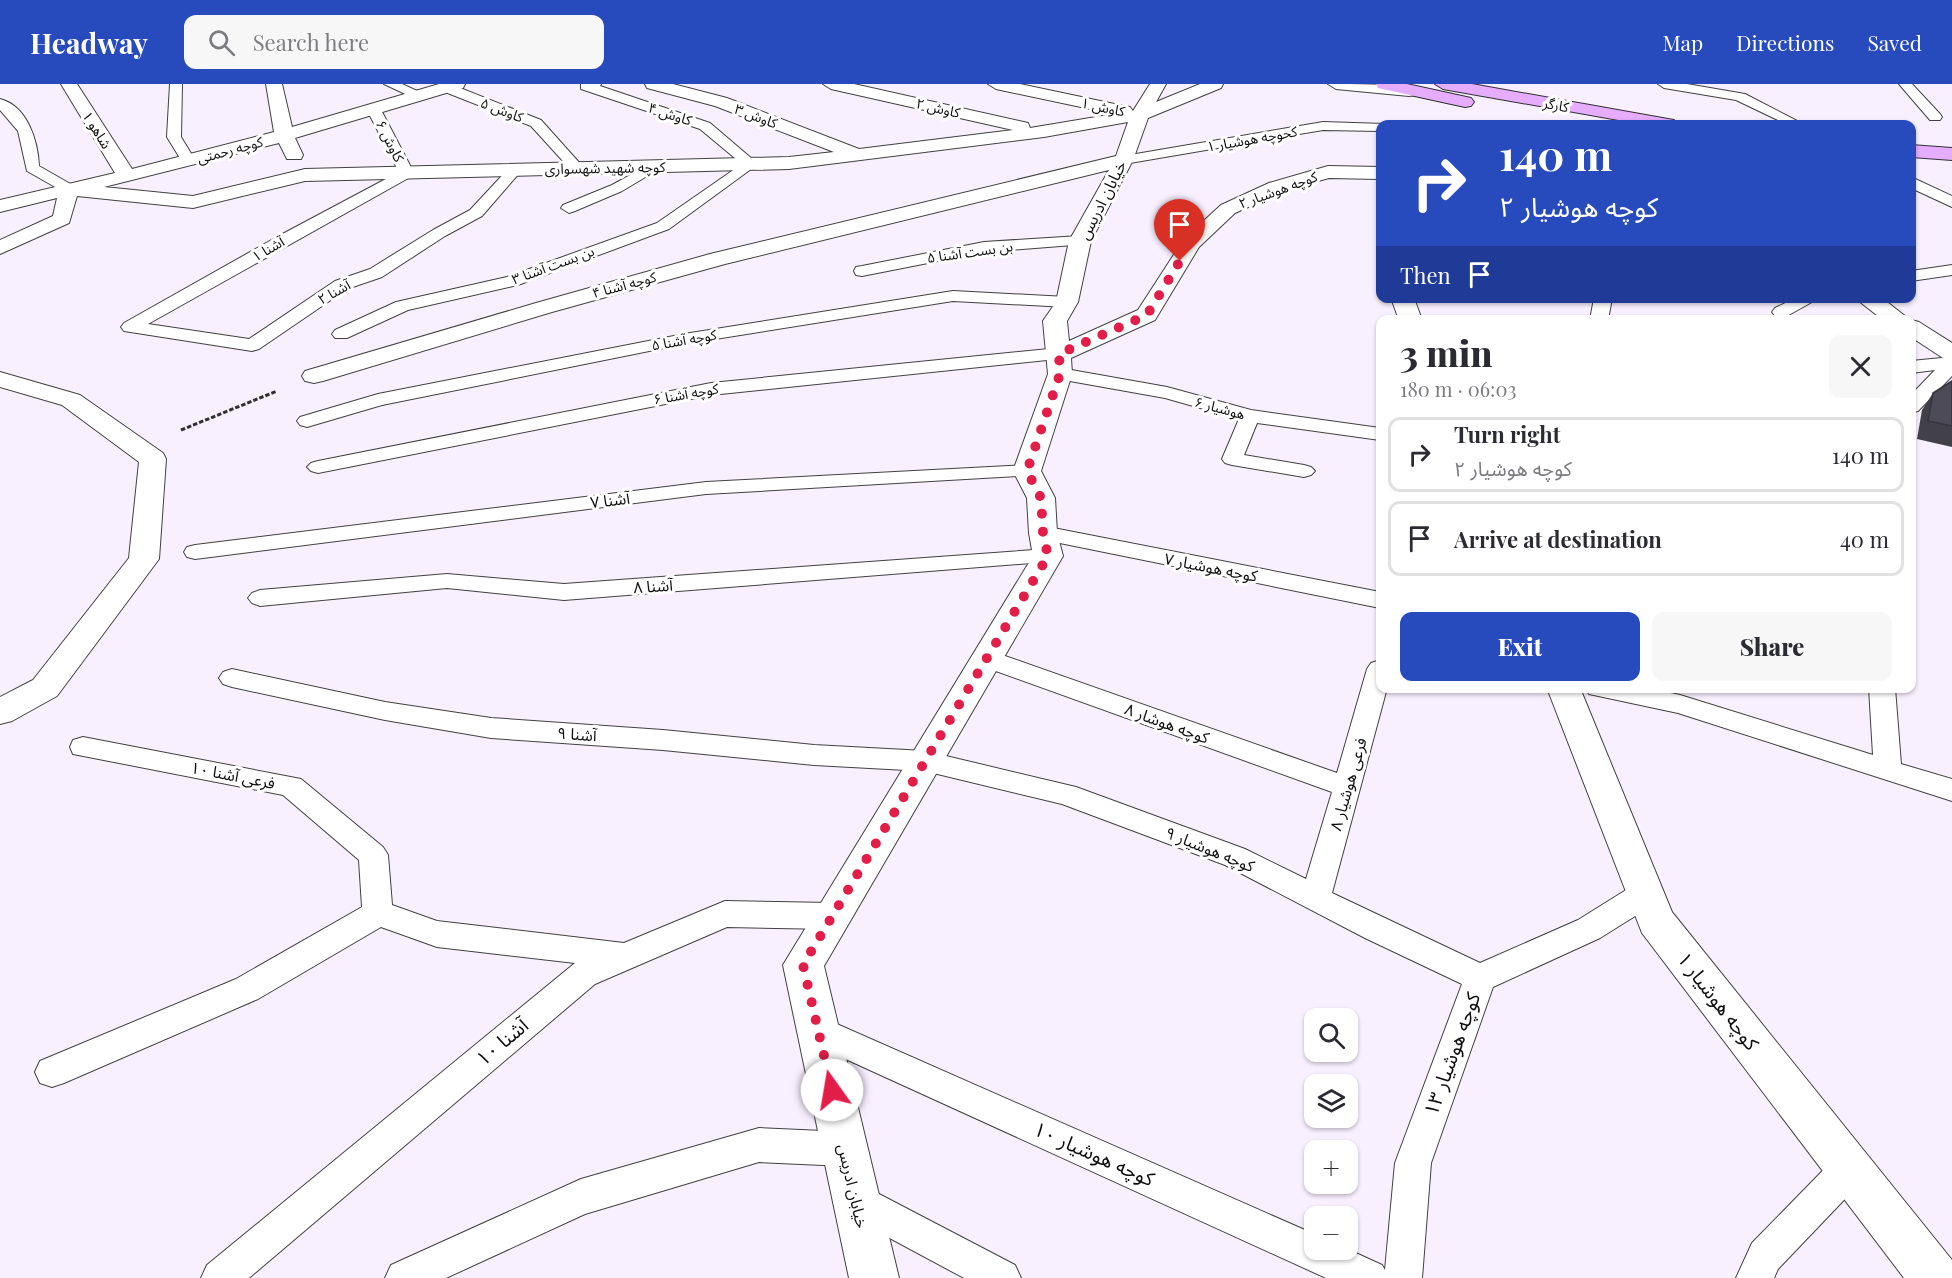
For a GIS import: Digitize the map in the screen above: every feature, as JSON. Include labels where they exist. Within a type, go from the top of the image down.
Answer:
[{"type":"main road","name":"کارگر","points":[[1384,84],[1555,120]]},
{"type":"main road","name":"کارگر","points":[[1443,84],[1646,120]]},
{"type":"main road","points":[[1916,151],[1952,154]]},
{"type":"main road","points":[[1916,165],[1952,167]]},
{"type":"street","name":"شاهو ۱","points":[[69,84],[126,175]]},
{"type":"street","points":[[274,84],[284,135],[305,175]]},
{"type":"street","name":"کاوش ۳","points":[[653,84],[721,102],[857,155]]},
{"type":"street","name":"کاوش ۲","points":[[831,84],[1044,132]]},
{"type":"street","name":"کاوش ۱","points":[[996,84],[1140,115]]},
{"type":"street","name":"خیابان ادریس","points":[[1027,471],[1060,364],[1055,321],[1067,302],[1080,241],[1124,160],[1140,115],[1158,84]]},
{"type":"street","name":"کوچه شهید شهسواری","points":[[69,189],[193,202],[305,175],[789,163],[1044,132],[1140,115],[1215,84]]},
{"type":"street","points":[[1336,84],[1409,91]]},
{"type":"street","name":"کوچه رحمتی","points":[[0,206],[284,135],[451,86]]},
{"type":"street","name":"کوچه آشنا ۴","points":[[314,376],[582,296],[741,254],[1036,185],[1124,160]]},
{"type":"street","name":"کوچه هوشیار ۲","points":[[1060,364],[1147,315],[1191,243],[1228,209],[1276,188],[1328,172],[1376,174]]},
{"type":"street","points":[[0,248],[62,219],[69,189]]},
{"type":"street","points":[[1874,303],[1892,315]]},
{"type":"street","points":[[1916,331],[1951,357]]},
{"type":"street","points":[[0,379],[71,400],[153,459],[144,559],[45,687],[0,712]]},
{"type":"street","points":[[1027,471],[1041,498],[1045,544]]},
{"type":"street","name":"خیابان ادریس","points":[[874,1278],[803,965],[987,659],[1045,544]]},
{"type":"street","name":"کوچه هوشیار ۱","points":[[1565,693],[1656,921],[1935,1278]]},
{"type":"lane","points":[[176,84],[174,137],[188,160]]},
{"type":"lane","points":[[390,84],[419,95]]},
{"type":"lane","name":"کاوش ۴","points":[[595,84],[586,86],[705,126],[751,164]]},
{"type":"lane","points":[[1664,84],[1740,97],[1788,120]]},
{"type":"lane","points":[[1905,84],[1935,117]]},
{"type":"lane","name":"کاوش ۵","points":[[451,86],[536,123],[577,168]]},
{"type":"lane","points":[[0,103],[16,115],[31,142],[32,168],[69,189]]},
{"type":"lane","name":"کاوش ۶","points":[[373,108],[406,173]]},
{"type":"lane","name":"کحوچه هوشیار ۱","points":[[1124,160],[1323,126],[1376,127]]},
{"type":"lane","name":"بن بست آشنا ۳","points":[[341,334],[402,306],[512,281],[663,226],[751,164]]},
{"type":"lane","points":[[569,208],[616,188],[654,166]]},
{"type":"lane","name":"آشنا ۲","points":[[130,327],[252,345],[341,285],[376,273],[439,233],[476,213],[515,170]]},
{"type":"lane","name":"آشنا ۱","points":[[130,327],[406,173]]},
{"type":"lane","points":[[1916,184],[1952,202]]},
{"type":"lane","name":"بن بست آشنا ۵","points":[[862,271],[984,248],[1080,241]]},
{"type":"lane","points":[[1916,275],[1952,270]]},
{"type":"lane","name":"کوچه آشنا ۵","points":[[306,421],[378,400],[684,339],[953,296],[1067,302]]},
{"type":"lane","points":[[1781,312],[1800,303]]},
{"type":"lane","points":[[1916,366],[1951,357]]},
{"type":"lane","points":[[1916,402],[1942,374],[1951,357]]},
{"type":"lane","name":"هوشیار ۶","points":[[1060,364],[1250,416],[1376,433]]},
{"type":"lane","name":"کوچه آشنا ۶","points":[[318,466],[711,389],[1060,364]]},
{"type":"lane","points":[[1250,416],[1232,459],[1304,471]]},
{"type":"lane","name":"آشنا ۷","points":[[195,552],[706,488],[1027,471]]},
{"type":"lane","name":"آشنا ۸","points":[[260,598],[447,580],[564,592],[1045,544]]},
{"type":"lane","name":"کوچه هوشیار ۷","points":[[1045,544],[1376,599]]},
{"type":"lane","name":"کوچه هوشار ۸","points":[[987,659],[1347,787]]},
{"type":"lane","name":"آشنا ۹","points":[[232,678],[385,711],[491,728],[663,740],[814,755],[925,761]]},
{"type":"lane","name":"فرعی هوشیار ۸","points":[[1316,898],[1376,683]]},
{"type":"lane","points":[[1647,693],[1677,696],[1952,790]]},
{"type":"lane","points":[[1882,693],[1888,769]]},
{"type":"lane","name":"فرعی آشنا ۱۰","points":[[83,747],[291,786],[373,855],[378,913]]},
{"type":"lane","name":"کوچه هوشیار ۹","points":[[925,761],[1066,794],[1235,857],[1480,978]]},
{"type":"lane","name":"کوچه هوشیار ۱۳","points":[[1403,1278],[1413,1163],[1480,978],[1589,929],[1645,894]]},
{"type":"lane","points":[[52,1072],[247,989],[378,913],[437,933],[625,956]]},
{"type":"lane","name":"آشنا ۱۰","points":[[220,1278],[584,974],[724,914],[832,916]]},
{"type":"lane","name":"کوچه هوشیار ۱۰","points":[[818,1031],[1369,1278]]},
{"type":"lane","points":[[404,1278],[592,1193],[759,1145],[845,1149]]},
{"type":"lane","points":[[1755,1278],[1765,1256],[1850,1168]]},
{"type":"lane","points":[[856,1200],[1002,1278]]},
{"type":"path","points":[[137,448],[314,376]]},
{"type":"building","points":[[1952,381],[1952,426],[1928,421],[1933,393]]},
{"type":"route","points":[[832,1090],[803,965],[1048,556],[1043,533],[1041,498],[1027,471],[1060,374],[1059,354],[1147,315],[1180,261]]}]
